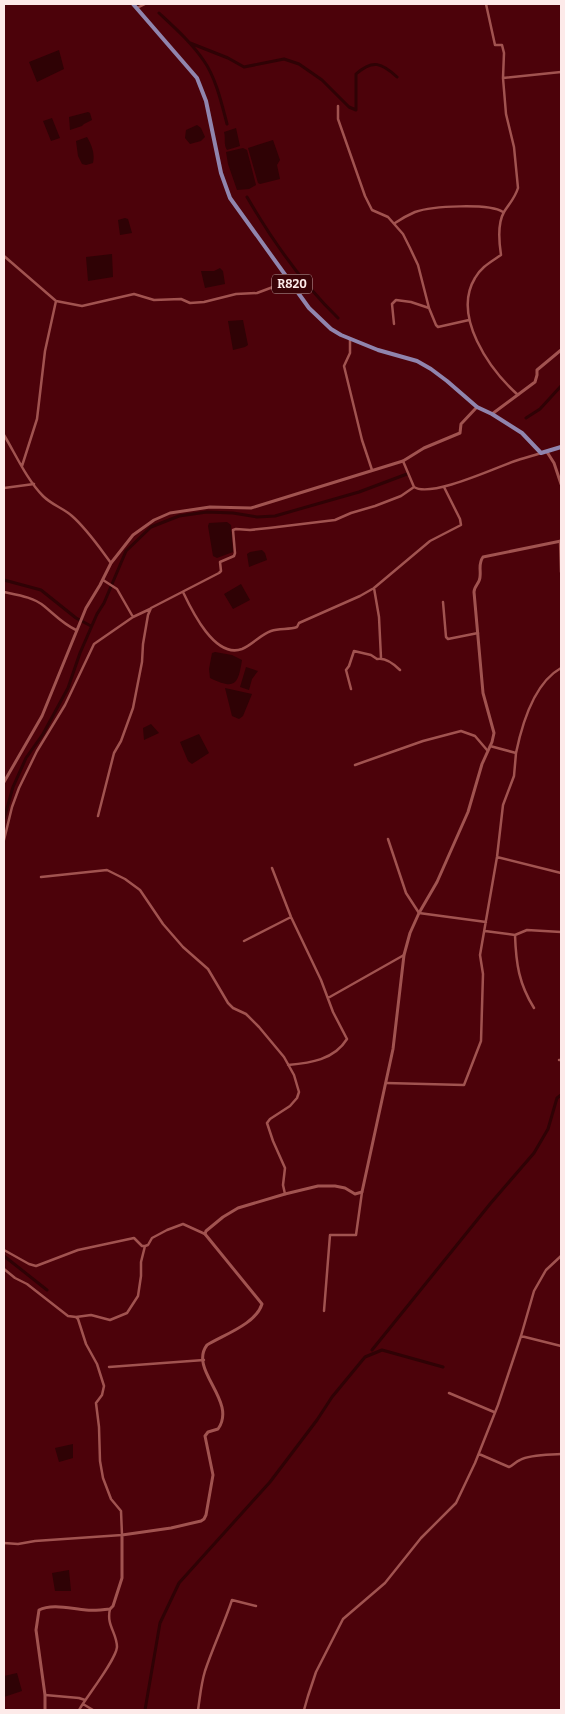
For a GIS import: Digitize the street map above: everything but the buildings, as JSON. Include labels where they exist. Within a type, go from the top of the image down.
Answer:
[{"type":"main road","name":"R820","points":[[133,4],[197,78],[206,101],[221,173],[230,198],[309,308],[331,329],[350,339],[416,361],[447,380],[477,407],[522,433],[541,453]]},
{"type":"main road","points":[[492,414],[535,382],[538,376],[537,370],[561,350]]},
{"type":"main road","points":[[4,782],[42,716],[81,618],[111,563],[134,535],[154,520],[170,514],[210,507],[251,508],[403,461],[431,445],[460,433],[461,424],[477,407]]},
{"type":"main road","points":[[541,453],[561,447]]},
{"type":"main road","points":[[547,452],[554,463],[561,484]]},
{"type":"main road","points":[[45,1710],[45,1695],[36,1635],[37,1618],[40,1610],[44,1607],[89,1610],[110,1609],[113,1606],[122,1578],[122,1535],[171,1528],[200,1521],[206,1515],[213,1474],[205,1436],[208,1432],[218,1429],[223,1413],[221,1401],[209,1380],[203,1350],[207,1345],[248,1322],[261,1308],[262,1304],[205,1234],[209,1228],[238,1208],[285,1194],[318,1186],[345,1188],[355,1194],[362,1192],[393,1049],[404,955],[410,933],[437,882],[468,812],[494,733],[483,693],[474,587],[480,579],[479,563],[482,556],[561,541]]},
{"type":"street","points":[[137,8],[145,4]]},
{"type":"street","points":[[486,4],[495,45],[502,45],[504,53],[503,78],[506,114],[514,147],[518,180],[516,195],[504,212],[499,235],[501,255],[481,270],[475,278],[467,302],[469,320],[479,344],[499,375],[518,395]]},
{"type":"street","points":[[503,78],[561,72]]},
{"type":"street","points":[[338,106],[338,119],[368,202],[372,210],[385,215],[394,224],[410,248],[418,265],[429,308],[436,325],[438,327],[469,320]]},
{"type":"street","points":[[394,224],[406,216],[428,210],[478,206],[504,212]]},
{"type":"street","points":[[4,256],[56,301],[82,306],[134,294],[154,300],[181,299],[190,302],[204,302],[236,294],[257,293],[289,281]]},
{"type":"street","points":[[394,324],[392,304],[396,300],[411,302],[429,308]]},
{"type":"street","points":[[22,466],[37,419],[45,351],[56,301]]},
{"type":"street","points":[[350,339],[350,353],[344,366],[362,440],[372,470]]},
{"type":"street","points":[[4,435],[34,484],[49,501],[70,514],[83,526],[111,563]]},
{"type":"street","points":[[403,461],[414,487],[417,490],[423,490],[444,487],[516,460],[541,453]]},
{"type":"street","points":[[4,488],[34,484]]},
{"type":"street","points":[[4,840],[19,788],[37,750],[66,705],[94,644],[134,617],[219,573],[220,562],[234,556],[236,553],[233,530],[250,530],[335,520],[401,496],[414,487]]},
{"type":"street","points":[[183,592],[194,614],[214,641],[222,648],[241,649],[273,630],[298,627],[299,623],[374,588],[430,541],[461,525],[460,519],[444,487]]},
{"type":"street","points":[[561,541],[561,572]]},
{"type":"street","points":[[103,580],[117,590],[134,617]]},
{"type":"street","points":[[374,588],[379,617],[381,658]]},
{"type":"street","points":[[4,592],[36,601],[61,622],[76,629]]},
{"type":"street","points":[[443,602],[446,637],[478,633]]},
{"type":"street","points":[[98,816],[114,753],[121,741],[133,708],[142,662],[148,615],[151,608]]},
{"type":"street","points":[[351,689],[346,670],[353,652],[387,660],[400,670]]},
{"type":"street","points":[[386,1083],[465,1084],[481,1041],[483,974],[480,955],[497,858],[503,805],[514,776],[516,753],[525,716],[547,679],[561,668]]},
{"type":"street","points":[[355,764],[414,744],[461,731],[475,736],[487,750]]},
{"type":"street","points":[[490,746],[516,753]]},
{"type":"street","points":[[388,839],[406,893],[419,913],[486,922]]},
{"type":"street","points":[[497,858],[561,873]]},
{"type":"street","points":[[272,868],[291,918],[321,980],[332,1012],[347,1039],[346,1042],[322,1060],[288,1065]]},
{"type":"street","points":[[40,876],[107,870],[125,879],[140,890],[163,924],[183,947],[208,969],[228,1003],[233,1008],[246,1014],[259,1027],[288,1065],[298,1084],[299,1092],[297,1098],[267,1124],[285,1168],[283,1185],[285,1194]]},
{"type":"street","points":[[244,941],[291,918]]},
{"type":"street","points":[[485,931],[515,935],[527,930],[561,932]]},
{"type":"street","points":[[515,935],[516,958],[521,983],[534,1008]]},
{"type":"street","points":[[328,998],[404,955]]},
{"type":"street","points":[[324,1311],[330,1235],[356,1235],[362,1192]]},
{"type":"street","points":[[4,1269],[15,1278],[27,1284],[68,1316],[91,1316],[110,1320],[127,1313],[138,1296],[141,1262],[145,1246],[150,1243],[152,1238],[180,1224],[187,1225],[205,1234]]},
{"type":"street","points":[[4,1250],[36,1266],[78,1250],[120,1240],[134,1238],[142,1246],[145,1246]]},
{"type":"street","points":[[304,1710],[316,1672],[343,1619],[386,1583],[416,1544],[456,1503],[494,1412],[521,1336],[534,1291],[541,1276],[561,1256]]},
{"type":"street","points":[[4,1543],[18,1544],[35,1541],[122,1535],[121,1511],[106,1490],[100,1461],[96,1403],[104,1391],[104,1386],[97,1364],[86,1344],[80,1323],[76,1317]]},
{"type":"street","points":[[521,1336],[561,1346]]},
{"type":"street","points":[[109,1366],[204,1360]]},
{"type":"street","points":[[449,1393],[494,1412]]},
{"type":"street","points":[[478,1454],[509,1466],[513,1466],[519,1460],[541,1455],[561,1454]]},
{"type":"street","points":[[198,1710],[205,1671],[226,1620],[232,1600],[256,1606]]},
{"type":"street","points":[[79,1710],[107,1668],[116,1650],[116,1642],[110,1626],[110,1609]]},
{"type":"street","points":[[45,1695],[85,1700]]},
{"type":"street","points":[[83,1704],[93,1710]]},
{"type":"shaded area","points":[[59,50],[64,69],[37,82],[29,62]]},
{"type":"shaded area","points":[[88,112],[92,120],[70,130],[69,117]]},
{"type":"shaded area","points":[[52,118],[60,138],[51,141],[43,121]]},
{"type":"shaded area","points":[[197,125],[201,128],[205,137],[201,141],[190,144],[185,138],[186,130]]},
{"type":"shaded area","points":[[236,128],[240,146],[227,150],[224,132]]},
{"type":"shaded area","points":[[87,137],[93,150],[94,159],[93,163],[86,165],[82,164],[78,156],[76,141]]},
{"type":"shaded area","points":[[273,140],[280,160],[277,165],[280,179],[260,184],[258,183],[248,148]]},
{"type":"shaded area","points":[[243,148],[247,150],[256,185],[249,189],[237,190],[226,152]]},
{"type":"shaded area","points":[[128,219],[132,233],[120,235],[118,220]]},
{"type":"shaded area","points":[[112,254],[113,277],[88,281],[86,257]]},
{"type":"shaded area","points":[[220,268],[223,271],[225,284],[205,288],[201,271],[214,271]]},
{"type":"shaded area","points":[[243,320],[248,345],[233,350],[228,321]]},
{"type":"shaded area","points":[[227,522],[231,525],[233,552],[217,558],[213,556],[208,526],[209,523]]},
{"type":"shaded area","points":[[262,550],[267,560],[249,567],[247,554]]},
{"type":"shaded area","points":[[241,584],[250,600],[233,609],[224,594]]},
{"type":"shaded area","points":[[212,653],[232,655],[242,660],[239,675],[234,683],[225,684],[210,678],[209,669]]},
{"type":"shaded area","points":[[246,667],[258,671],[252,679],[249,690],[240,687]]},
{"type":"shaded area","points":[[225,688],[252,694],[243,716],[239,719],[232,716]]},
{"type":"shaded area","points":[[151,724],[159,733],[144,740],[143,728]]},
{"type":"shaded area","points":[[199,734],[209,753],[192,764],[188,761],[180,742]]},
{"type":"shaded area","points":[[73,1444],[73,1458],[59,1462],[55,1448]]},
{"type":"shaded area","points":[[69,1570],[71,1591],[55,1591],[52,1573]]},
{"type":"shaded area","points":[[17,1673],[22,1691],[4,1697],[4,1676]]},
{"type":"waterway","points":[[159,13],[189,42],[208,68],[218,92],[227,124]]},
{"type":"waterway","points":[[190,43],[228,58],[244,67],[284,59],[299,64],[322,80],[349,107],[356,110],[356,74],[362,69],[372,65],[382,66],[397,77]]},
{"type":"waterway","points":[[247,197],[289,261],[338,318]]},
{"type":"waterway","points":[[526,418],[540,409],[561,386]]},
{"type":"waterway","points":[[4,819],[13,787],[26,758],[43,734],[68,688],[80,653],[126,551],[151,527],[179,516],[207,512],[233,513],[257,517],[275,516],[359,492],[407,474]]},
{"type":"waterway","points":[[4,580],[41,590],[76,618],[91,626]]},
{"type":"waterway","points":[[372,1350],[490,1204],[534,1153],[548,1129],[557,1098],[561,1095]]},
{"type":"waterway","points":[[4,1256],[47,1290]]},
{"type":"waterway","points":[[145,1710],[160,1623],[179,1583],[270,1482],[332,1397],[365,1357],[382,1350],[443,1367]]}]
